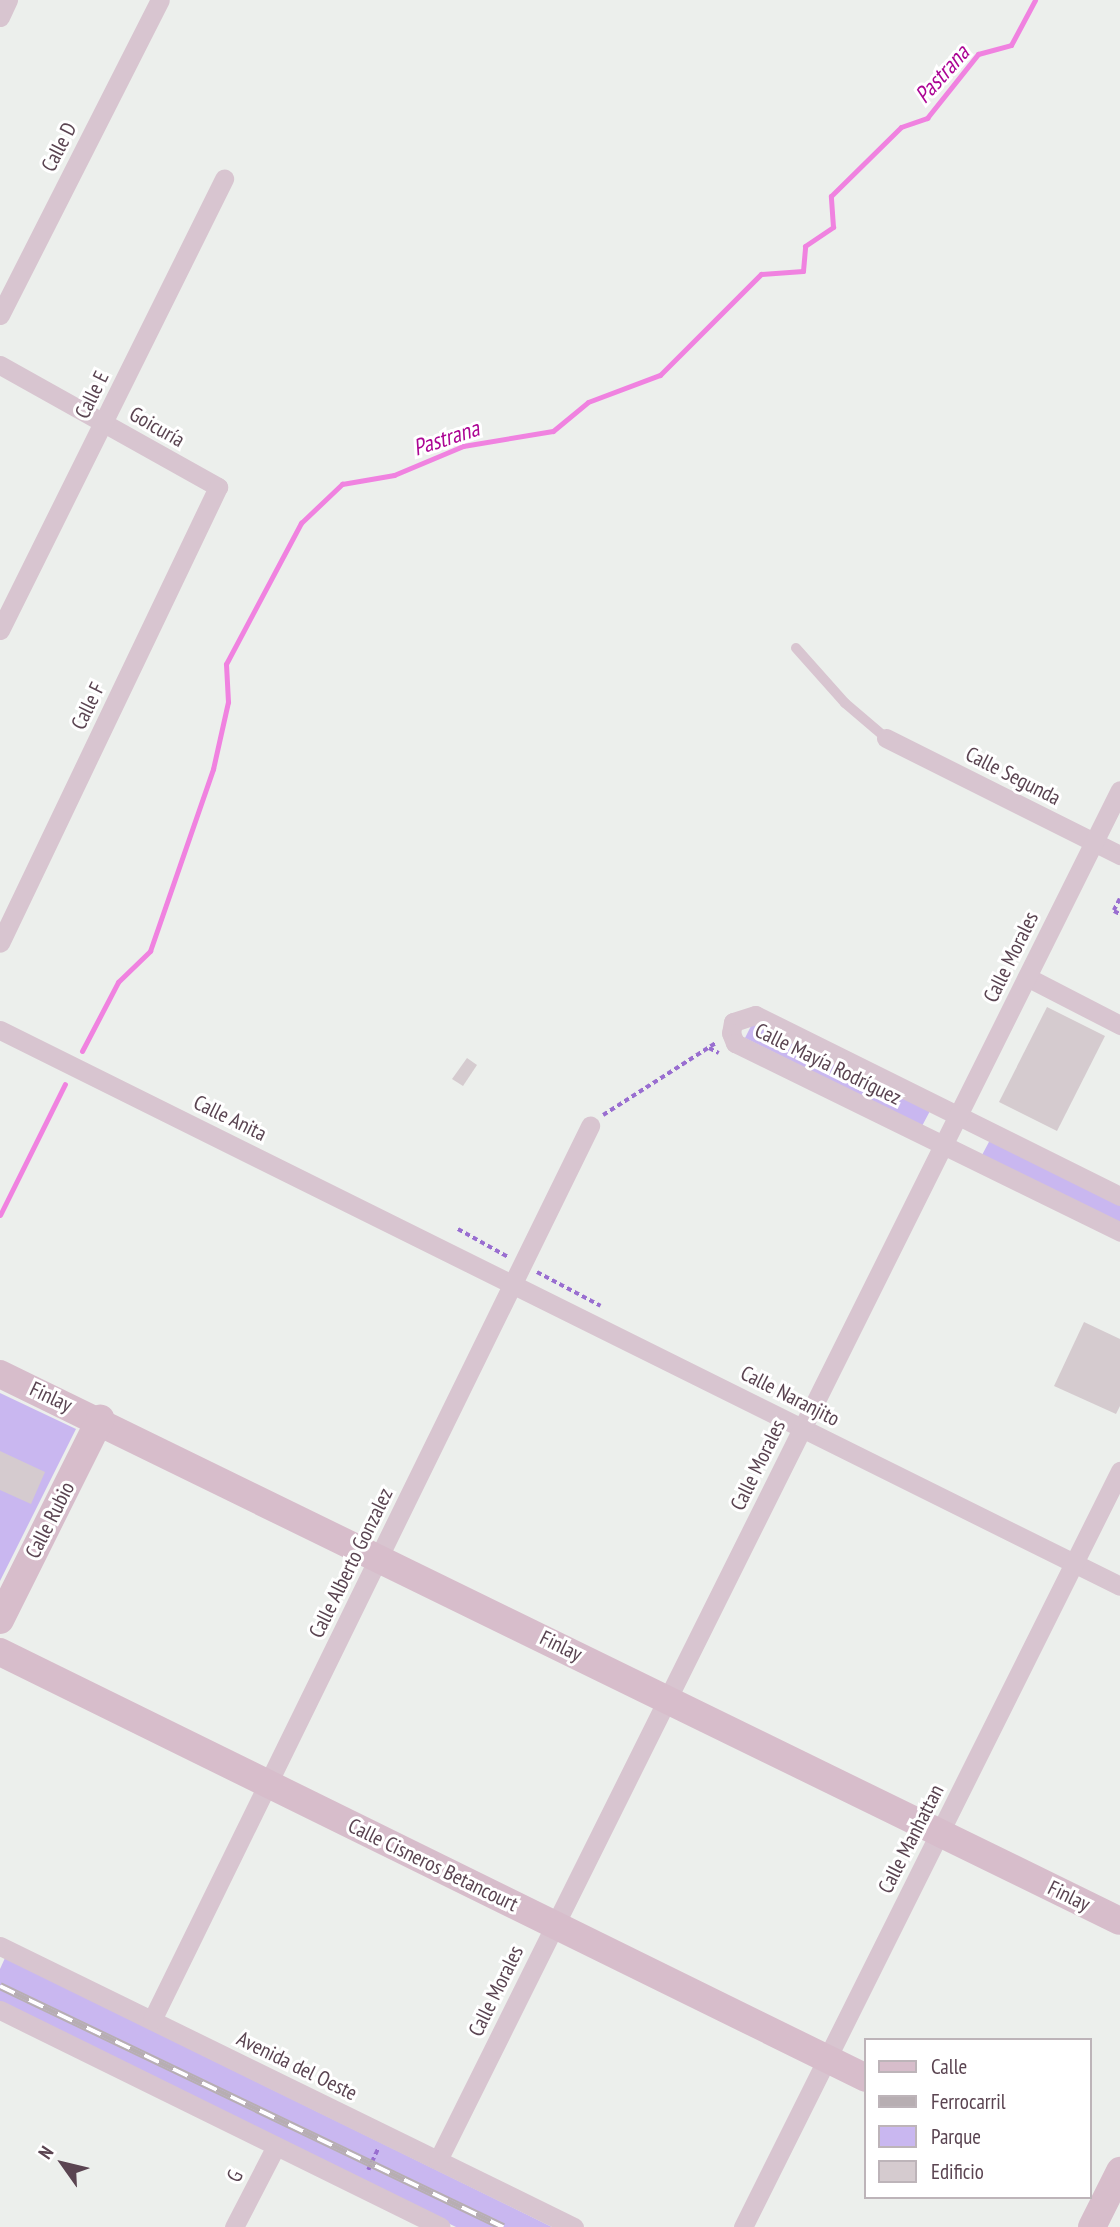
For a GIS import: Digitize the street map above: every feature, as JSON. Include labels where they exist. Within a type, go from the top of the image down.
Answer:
[{"type":"street","points":[[0,17],[8,0]]},
{"type":"street","name":"Calle D","points":[[0,315],[160,0]]},
{"type":"street","name":"Calle E","points":[[0,630],[224,179]]},
{"type":"street","name":"Goicuría","points":[[0,365],[218,487]]},
{"type":"street","name":"Calle F","points":[[0,943],[218,487]]},
{"type":"street","name":"Calle Segunda","points":[[886,738],[1120,855]]},
{"type":"street","name":"Calle Morales","points":[[438,2160],[1120,790]]},
{"type":"street","points":[[1027,977],[1120,1025]]},
{"type":"street","name":"Calle Mayía Rodríguez","points":[[1120,1196],[755,1015],[742,1016],[733,1022],[731,1033],[735,1043],[1120,1233]]},
{"type":"street","name":"Calle Anita","points":[[0,1030],[440,1246]]},
{"type":"street","name":"Calle Alberto Gonzalez","points":[[152,2020],[590,1126]]},
{"type":"street","name":"Calle Naranjito","points":[[440,1246],[1120,1586]]},
{"type":"street","name":"Finlay","points":[[0,1374],[100,1419],[1120,1921]]},
{"type":"street","name":"Calle Rubio","points":[[0,1620],[100,1419]]},
{"type":"street","name":"Calle Manhattan","points":[[743,2227],[1120,1471]]},
{"type":"street","name":"Calle Cisneros Betancourt","points":[[0,1652],[864,2077]]},
{"type":"street","name":"Avenida del Oeste","points":[[0,1946],[574,2227]]},
{"type":"street","points":[[0,2010],[441,2227]]},
{"type":"street","name":"G","points":[[234,2227],[276,2146]]},
{"type":"street","points":[[1092,2227],[1120,2171]]},
{"type":"lane","points":[[796,648],[845,703],[886,738]]},
{"type":"path","points":[[1120,899],[1114,911],[1120,914]]},
{"type":"path","points":[[590,1126],[620,1100],[731,1033]]},
{"type":"path","points":[[359,2187],[385,2134]]},
{"type":"green space","points":[[753,1022],[930,1111],[922,1126],[745,1038]]},
{"type":"green space","points":[[990,1140],[1120,1204],[1120,1223],[982,1155]]},
{"type":"green space","points":[[0,1393],[76,1429],[0,1581]]},
{"type":"green space","points":[[5,1958],[552,2227],[456,2227],[0,2006],[0,1969]]},
{"type":"building","points":[[1047,1007],[1105,1036],[1057,1131],[999,1102]]},
{"type":"building","points":[[467,1058],[477,1065],[463,1086],[452,1079]]},
{"type":"building","points":[[1084,1322],[1120,1339],[1120,1406],[1116,1414],[1054,1386]]},
{"type":"building","points":[[0,1451],[45,1472],[31,1504],[0,1490]]},
{"type":"waterway","name":"Pastrana","points":[[82,1051],[118,982],[150,951],[213,769],[228,702],[226,664],[301,523],[342,484],[394,475],[463,446],[553,431],[588,402],[660,375],[761,274],[803,271],[805,246],[833,227],[831,196],[901,127],[927,118],[978,54],[1011,45],[1035,0]]},
{"type":"waterway","name":"Pastrana","points":[[0,1215],[65,1084]]},
{"type":"railway","points":[[0,1986],[503,2227]]}]
